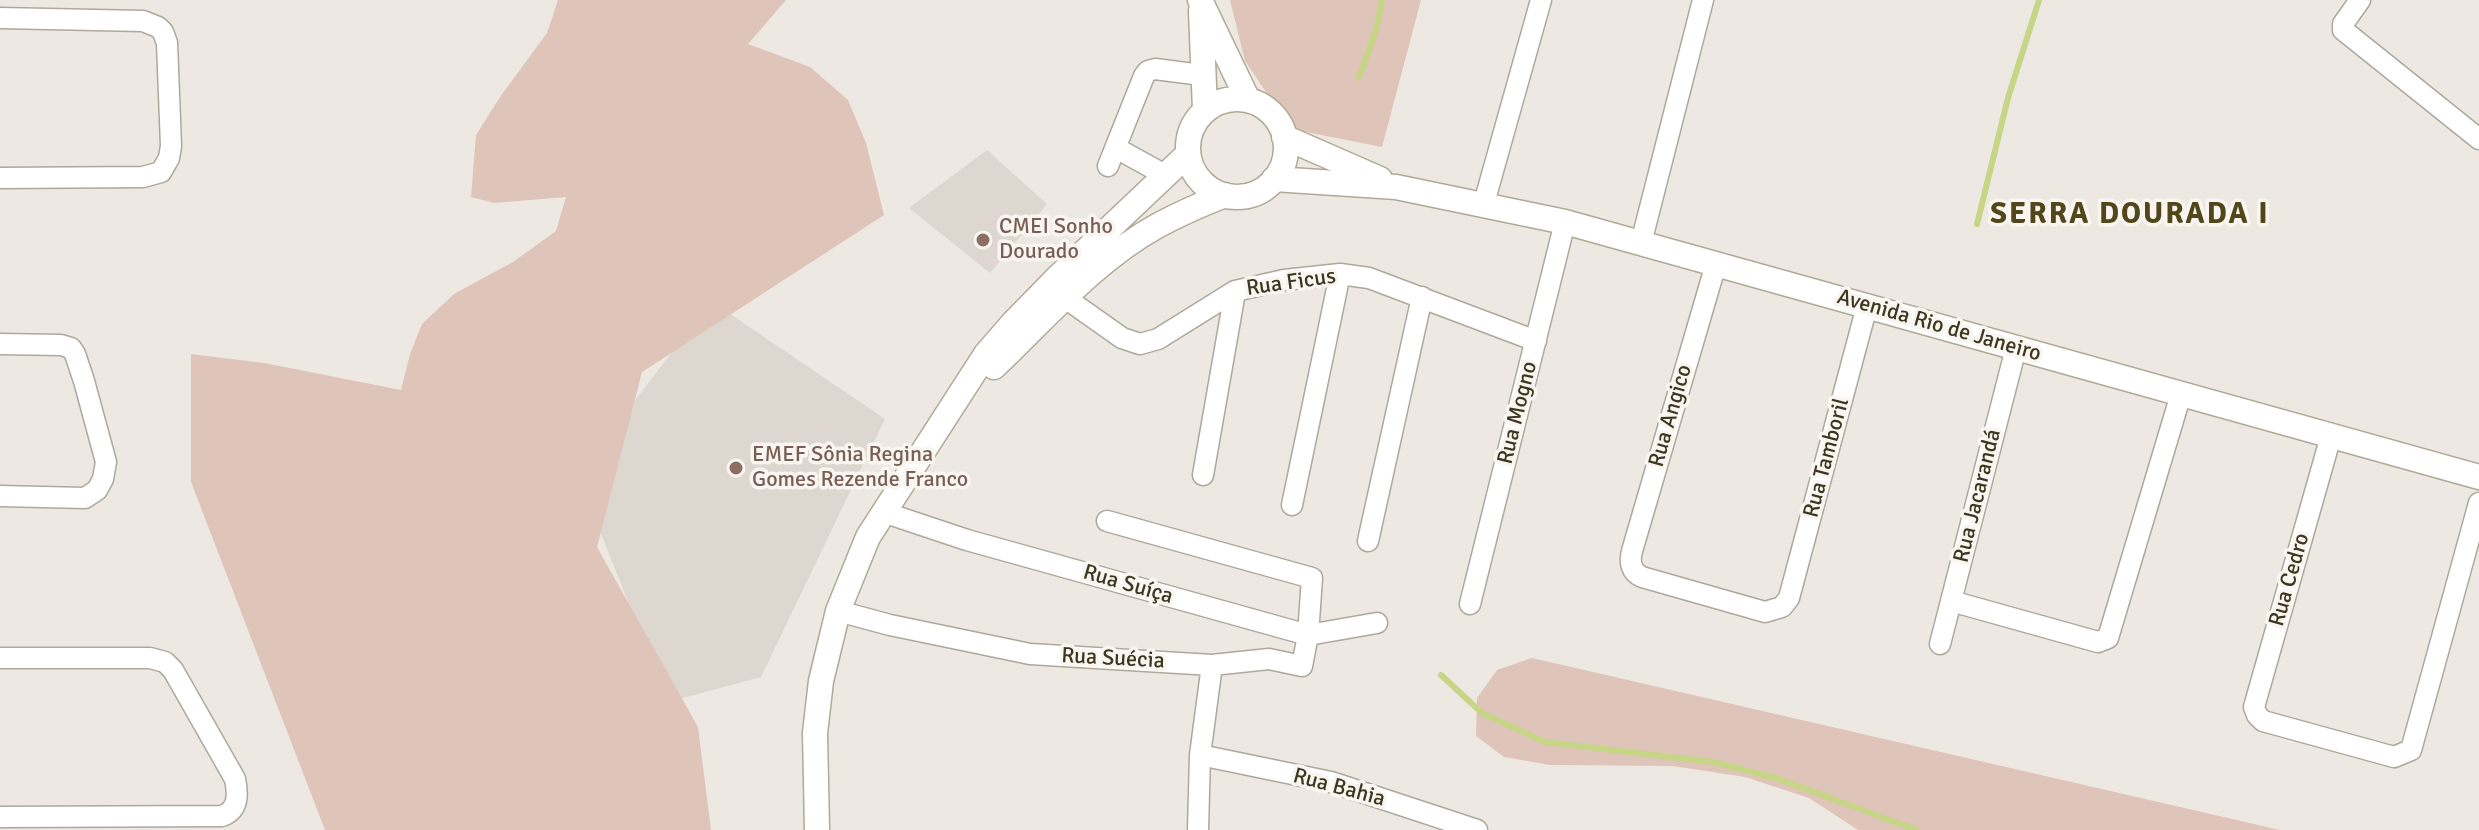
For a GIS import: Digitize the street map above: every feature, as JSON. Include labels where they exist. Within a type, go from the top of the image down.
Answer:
[{"type":"street","points":[[1484,203],[1541,0]]},
{"type":"street","points":[[1641,243],[1703,0]]},
{"type":"street","points":[[2360,0],[2343,24],[2343,30],[2479,139]]},
{"type":"street","points":[[1200,2],[1205,110]]},
{"type":"street","points":[[1200,2],[1248,100]]},
{"type":"street","points":[[0,18],[143,21],[163,32],[167,43],[171,146],[169,158],[161,172],[143,177],[0,178]]},
{"type":"street","points":[[1165,175],[1112,157],[1148,71],[1155,69],[1202,75]]},
{"type":"street","points":[[1225,100],[1248,100],[1272,113],[1280,125],[1284,137],[1284,160],[1274,179],[1264,188],[1251,194],[1225,195],[1200,180],[1192,168],[1188,154],[1191,130],[1205,110],[1225,100]]},
{"type":"street","name":"Avenida Rio de Janeiro","points":[[1284,137],[1396,187]]},
{"type":"street","points":[[817,830],[815,733],[821,681],[838,611],[868,537],[986,354],[1013,323],[1188,154]]},
{"type":"street","name":"Avenida Rio de Janeiro","points":[[1274,179],[1396,187],[1565,222],[2479,477]]},
{"type":"street","points":[[960,398],[1064,297],[1114,255],[1156,226],[1225,195]]},
{"type":"street","name":"Rua Mogno","points":[[1470,604],[1565,222]]},
{"type":"street","name":"Rua Angico","points":[[1716,264],[1632,551],[1632,568],[1642,577],[1765,612],[1782,607]]},
{"type":"street","points":[[1292,505],[1340,274]]},
{"type":"street","name":"Rua Ficus","points":[[1064,297],[1122,338],[1140,344],[1158,339],[1235,292],[1284,280],[1340,274],[1369,278],[1536,341]]},
{"type":"street","points":[[1203,475],[1235,292]]},
{"type":"street","points":[[1368,541],[1422,297]]},
{"type":"street","name":"Rua Tamboril","points":[[1782,607],[1791,591],[1867,306]]},
{"type":"street","points":[[0,344],[66,346],[75,354],[106,462],[97,490],[85,498],[0,496]]},
{"type":"street","name":"Rua Jacarandá","points":[[1940,644],[2016,348]]},
{"type":"street","points":[[1951,601],[2098,642],[2108,638],[2181,394]]},
{"type":"street","name":"Rua Cedro","points":[[2331,436],[2254,707],[2263,721],[2394,757],[2411,750],[2479,503]]},
{"type":"street","name":"Rua Suíça","points":[[883,512],[967,540],[1308,635],[1377,623]]},
{"type":"street","name":"Rua Suécia","points":[[838,611],[1030,654],[1212,665],[1269,659],[1302,666],[1308,635],[1312,578],[1107,521]]},
{"type":"street","points":[[0,658],[150,658],[165,662],[173,670],[235,779],[238,791],[235,804],[227,814],[0,817]]},
{"type":"street","points":[[1198,830],[1200,755],[1212,665]]},
{"type":"street","name":"Rua Bahia","points":[[1200,755],[1331,782],[1477,830]]},
{"type":"shaded area","points":[[558,0],[786,0],[748,44],[810,67],[848,100],[866,143],[884,215],[642,372],[597,547],[698,727],[711,830],[325,830],[191,482],[191,354],[264,363],[401,390],[422,324],[454,294],[513,262],[556,231],[566,197],[494,203],[471,197],[476,135],[547,33]]},
{"type":"shaded area","points":[[1230,0],[1421,0],[1382,147],[1291,129],[1245,61]]},
{"type":"shaded area","name":"CMEI Sonho Dourado","points":[[987,150],[1047,204],[990,273],[909,208]]},
{"type":"shaded area","name":"EMEF Sônia Regina Gomes Rezende Franco","points":[[711,301],[885,419],[761,677],[668,702],[594,516],[636,399]]},
{"type":"shaded area","points":[[1532,658],[2280,830],[1858,830],[1809,798],[1745,777],[1673,766],[1550,765],[1504,757],[1476,736],[1477,698],[1497,670]]},
{"type":"waterway","points":[[1359,78],[1376,30],[1382,0]]},
{"type":"waterway","points":[[1977,224],[2008,98],[2039,0]]},
{"type":"waterway","points":[[1441,675],[1482,713],[1545,742],[1713,762],[1776,778],[1917,830]]},
{"type":"place","name":"CMEI Sonho Dourado","points":[[983,240]]},
{"type":"place","name":"EMEF Sônia Regina Gomes Rezende Franco","points":[[736,468]]},
{"type":"district","name":"SERRA DOURADA I","points":[[2130,215]]}]
